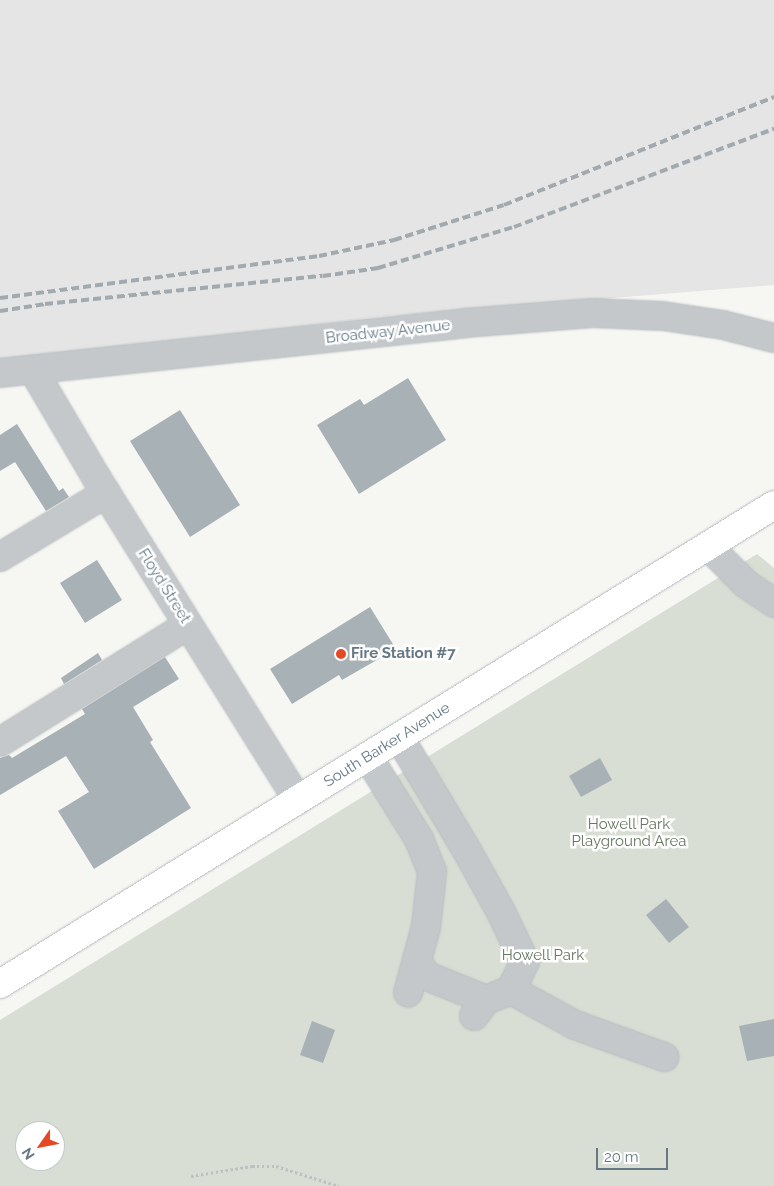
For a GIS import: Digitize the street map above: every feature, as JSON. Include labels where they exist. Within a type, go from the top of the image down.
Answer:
[{"type":"main road","name":"South Barker Avenue","points":[[0,984],[774,505]]},
{"type":"street","name":"Broadway Avenue","points":[[0,373],[455,324],[593,313],[663,316],[723,324],[774,338]]},
{"type":"street","name":"Floyd Street","points":[[33,370],[106,493],[298,800]]},
{"type":"street","points":[[0,557],[106,493]]},
{"type":"street","points":[[708,546],[746,584],[774,603]]},
{"type":"street","points":[[0,742],[188,625]]},
{"type":"street","points":[[399,737],[501,912],[525,962],[490,1002]]},
{"type":"street","points":[[368,757],[419,839],[432,872],[426,927],[408,992]]},
{"type":"street","points":[[417,962],[427,976],[490,1002],[575,1025],[664,1057]]},
{"type":"path","points":[[191,1176],[252,1166],[276,1166],[339,1186]]},
{"type":"shaded area","points":[[0,0],[774,0],[774,285],[376,317],[0,363]]},
{"type":"green space","name":"Howell Park","points":[[757,554],[774,568],[774,1186],[0,1186],[0,1020]]},
{"type":"building","points":[[408,378],[446,440],[359,494],[317,425],[360,399],[364,405]]},
{"type":"building","points":[[180,410],[240,505],[190,537],[130,441]]},
{"type":"building","points":[[17,424],[59,491],[63,488],[69,497],[46,511],[15,462],[0,471],[0,435]]},
{"type":"building","points":[[97,560],[122,600],[85,623],[60,583]]},
{"type":"building","name":"Fire Station #7","points":[[370,607],[396,649],[342,680],[339,675],[292,704],[270,669]]},
{"type":"building","points":[[98,653],[102,660],[64,684],[61,678]]},
{"type":"building","points":[[165,657],[179,679],[133,707],[153,740],[150,742],[191,808],[94,869],[58,811],[89,792],[66,756],[0,795],[0,758],[9,755],[12,758],[85,714],[82,709]]},
{"type":"building","points":[[600,758],[612,780],[581,797],[569,776]]},
{"type":"building","points":[[666,899],[689,927],[669,943],[646,915]]},
{"type":"building","points":[[774,1019],[774,1056],[747,1061],[739,1026]]},
{"type":"building","points":[[312,1021],[335,1030],[323,1063],[300,1055]]},
{"type":"railway","points":[[0,298],[319,256],[394,240],[504,205],[774,97]]},
{"type":"railway","points":[[0,311],[45,304],[323,276],[378,268],[514,227],[774,129]]},
{"type":"place","name":"Fire Station #7","points":[[341,654]]},
{"type":"park label","name":"Howell Park Playground Area","points":[[629,832]]}]
